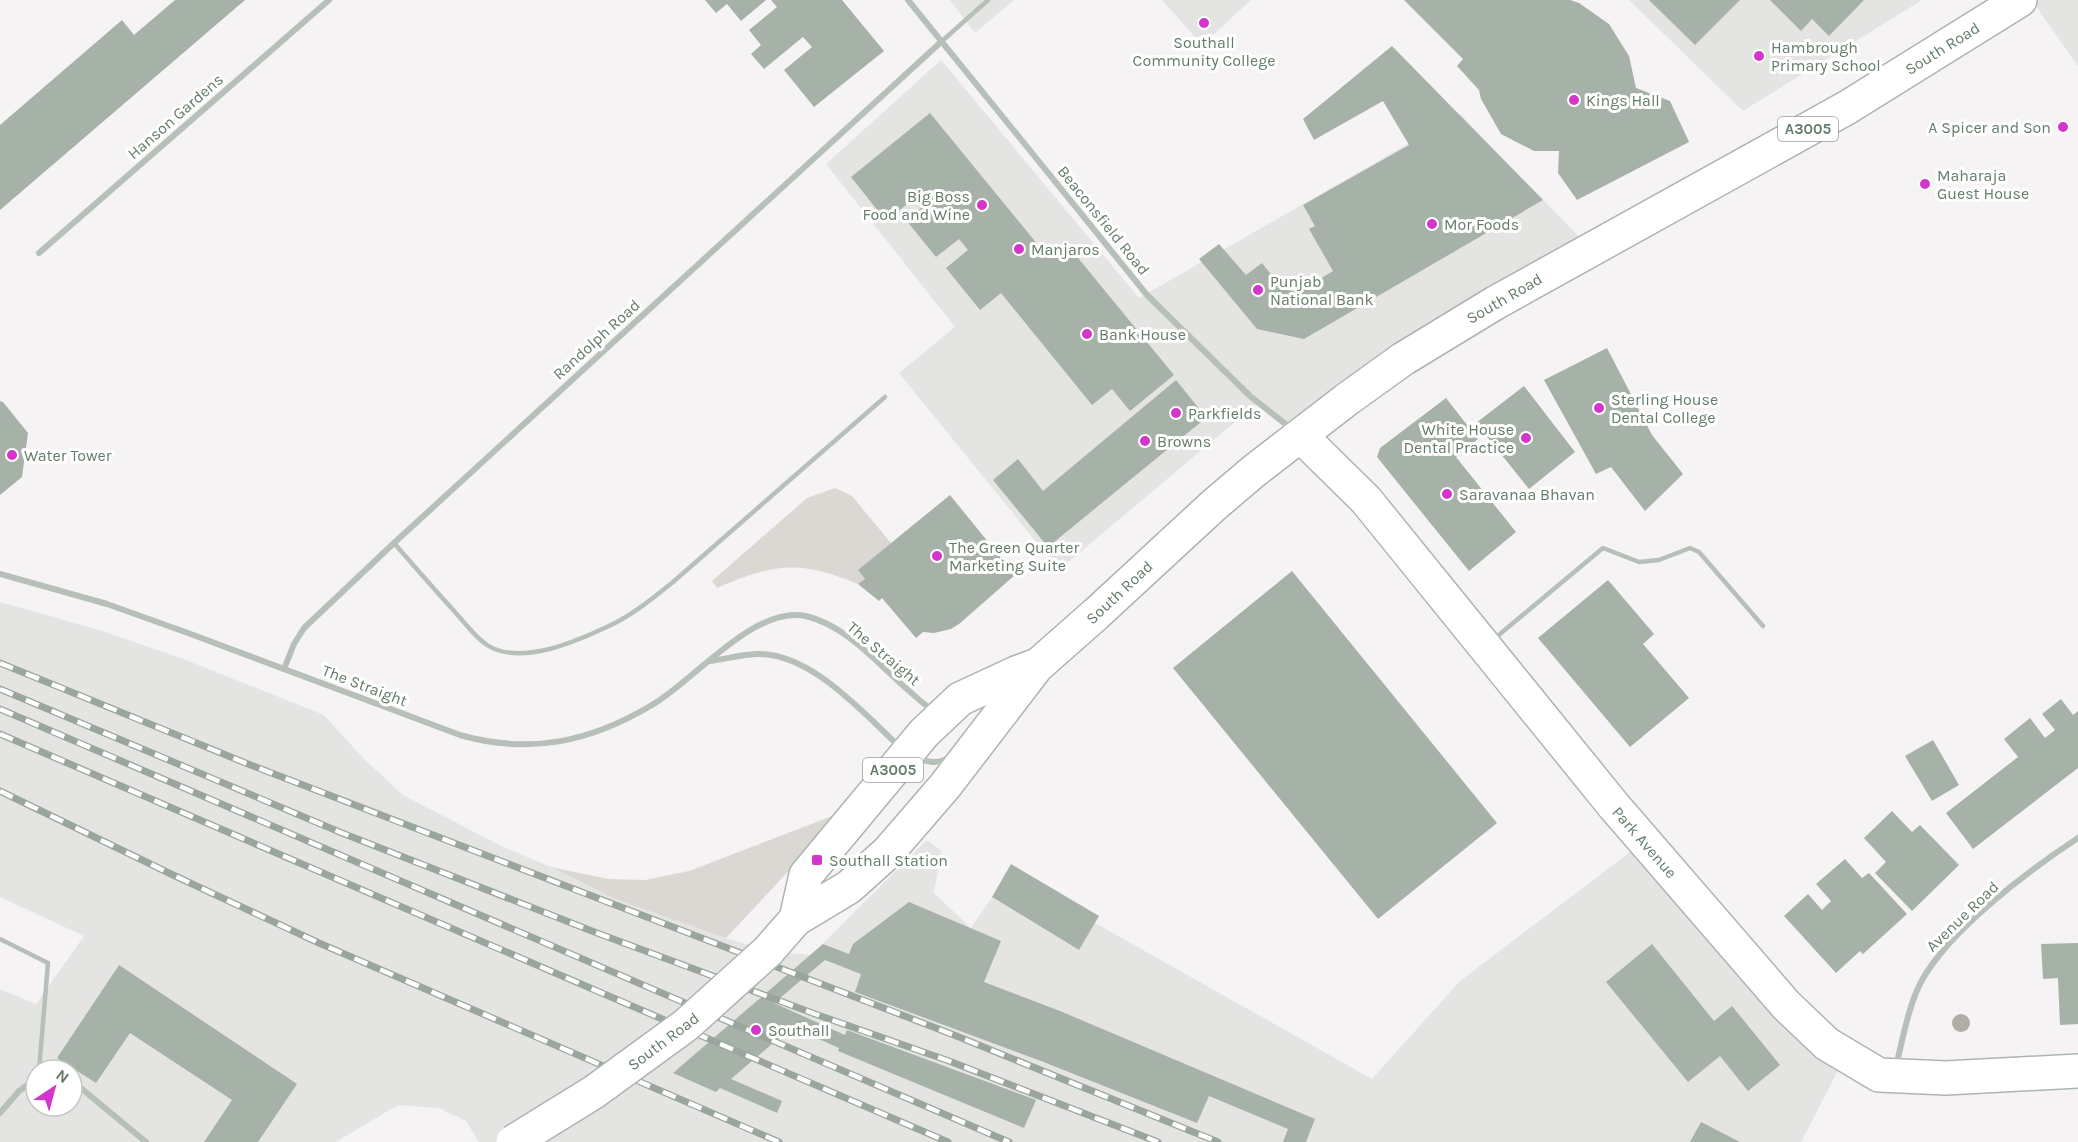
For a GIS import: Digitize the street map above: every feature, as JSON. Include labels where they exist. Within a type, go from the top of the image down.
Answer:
[{"type":"main road","name":"South Road","points":[[513,1142],[594,1092],[686,1025],[768,951],[796,919],[849,887],[888,852],[945,786],[1037,666],[1220,499],[1301,436],[1403,359],[1485,309],[1848,107],[2020,0]]},
{"type":"main road","name":"Park Avenue","points":[[1301,436],[1365,500],[1614,806],[1786,1005],[1820,1038],[1845,1056],[1879,1075],[1946,1078],[2078,1071]]},
{"type":"main road","name":"South Road","points":[[796,919],[806,875],[906,753],[960,699],[1016,673],[1037,666]]},
{"type":"street","name":"Hanson Gardens","points":[[39,253],[328,0]]},
{"type":"street","name":"Beaconsfield Road","points":[[908,0],[1147,295],[1261,406],[1301,436]]},
{"type":"street","name":"Randolph Road","points":[[284,669],[294,644],[304,628],[941,42]]},
{"type":"street","name":"The Straight","points":[[0,574],[107,604],[483,742],[526,745],[558,743],[609,728],[653,705],[751,627],[773,618],[804,616],[824,623],[857,644],[931,709],[945,714]]},
{"type":"street","name":"The Straight","points":[[710,661],[757,654],[779,658],[800,666],[826,679],[906,753]]},
{"type":"street","points":[[971,739],[997,719]]},
{"type":"street","points":[[906,753],[929,763],[946,760],[954,753]]},
{"type":"street","name":"Avenue Road","points":[[1893,1075],[1916,994],[1930,968],[1990,905],[2049,857],[2078,838]]},
{"type":"street","points":[[0,1113],[24,1087]]},
{"type":"street","points":[[84,1091],[146,1142]]},
{"type":"lane","points":[[941,42],[988,0]]},
{"type":"lane","points":[[394,543],[487,645],[510,653],[536,652],[568,643],[613,624],[639,608],[673,582],[885,397]]},
{"type":"lane","points":[[1485,646],[1602,548],[1639,562],[1659,560],[1690,548],[1699,552],[1763,626]]},
{"type":"lane","points":[[0,939],[48,963],[40,1058]]},
{"type":"shaded area","points":[[950,0],[1014,0],[975,33]]},
{"type":"shaded area","name":"Southall Community College","points":[[1162,0],[1251,0],[1202,45]]},
{"type":"shaded area","name":"Hambrough Primary School","points":[[1629,0],[1922,0],[1743,111]]},
{"type":"shaded area","points":[[2035,0],[2078,0],[2078,66],[2033,2]]},
{"type":"shaded area","points":[[941,60],[1139,298],[1460,114],[1589,247],[1301,436],[1260,401],[1059,570],[899,373],[955,327],[826,164]]},
{"type":"shaded area","points":[[835,488],[852,496],[891,543],[858,570],[865,579],[858,584],[819,571],[787,568],[755,573],[717,588],[712,581],[807,498]]},
{"type":"shaded area","points":[[0,602],[99,630],[181,658],[324,715],[364,759],[403,795],[503,847],[551,867],[615,899],[768,951],[811,955],[927,840],[941,851],[934,893],[971,928],[992,897],[1079,950],[1095,923],[1372,1079],[1460,981],[1642,843],[1844,1059],[1801,1142],[479,1142],[466,1121],[439,1108],[398,1105],[336,1142],[0,1142],[0,989],[36,1004],[84,936],[0,897]]},
{"type":"shaded area","points":[[845,811],[726,938],[615,899],[551,867],[608,879],[645,880],[689,871]]},
{"type":"building","points":[[175,0],[245,0],[0,210],[0,125],[122,20],[134,35]]},
{"type":"building","points":[[705,0],[766,0],[741,21],[727,4],[716,13]]},
{"type":"building","points":[[771,0],[842,0],[884,51],[814,107],[784,70],[812,47],[803,37],[764,69],[751,54],[761,45],[749,30],[777,7]]},
{"type":"building","name":"Kings Hall","points":[[1404,0],[1570,0],[1579,3],[1609,24],[1629,56],[1636,88],[1670,101],[1689,142],[1577,200],[1558,173],[1559,151],[1534,151],[1501,134],[1481,99],[1479,90],[1457,66],[1463,59]]},
{"type":"building","points":[[1649,0],[1740,0],[1695,45]]},
{"type":"building","points":[[1770,0],[1864,0],[1829,36],[1812,19],[1801,31]]},
{"type":"building","points":[[1392,46],[1543,200],[1304,339],[1257,329],[1199,259],[1219,244],[1246,275],[1262,263],[1283,289],[1298,292],[1333,271],[1309,229],[1315,226],[1303,205],[1409,145],[1383,101],[1314,140],[1303,119]]},
{"type":"building","points":[[930,113],[1047,256],[1065,242],[1174,375],[1130,411],[1112,389],[1092,405],[1001,293],[980,310],[946,268],[968,250],[959,239],[936,257],[906,220],[930,201],[922,192],[886,221],[851,177]]},
{"type":"building","name":"Sterling House Dental College","points":[[1607,348],[1652,435],[1683,474],[1645,511],[1611,467],[1596,474],[1544,380]]},
{"type":"building","points":[[1176,380],[1201,411],[1201,422],[1048,547],[993,480],[1018,459],[1043,491]]},
{"type":"building","name":"White House Dental Practice","points":[[1524,386],[1575,452],[1529,489],[1476,423]]},
{"type":"building","name":"Saravanaa Bhavan","points":[[1446,398],[1478,439],[1456,457],[1516,532],[1469,571],[1377,457],[1380,448]]},
{"type":"building","name":"Water Tower","points":[[0,401],[28,433],[22,477],[0,495]]},
{"type":"building","name":"The Green Quarter Marketing Suite","points":[[950,495],[1015,575],[959,624],[951,629],[934,633],[923,632],[916,638],[882,598],[879,601],[858,584],[865,579],[858,570]]},
{"type":"building","points":[[1292,571],[1497,823],[1378,919],[1173,668]]},
{"type":"building","points":[[1608,580],[1654,634],[1643,644],[1689,698],[1630,747],[1538,638]]},
{"type":"building","points":[[2061,699],[2073,715],[2078,711],[2078,768],[1973,849],[1946,813],[2018,757],[2004,739],[2030,718],[2045,738],[2055,730],[2042,714]]},
{"type":"building","points":[[1933,740],[1959,785],[1932,801],[1905,756]]},
{"type":"building","points":[[1892,811],[1912,832],[1920,825],[1959,865],[1912,911],[1875,873],[1886,862],[1864,838]]},
{"type":"building","points":[[1845,859],[1862,878],[1869,873],[1907,914],[1863,954],[1860,951],[1836,973],[1784,916],[1808,894],[1822,910],[1831,901],[1816,884]]},
{"type":"building","points":[[1011,864],[1099,916],[1079,950],[992,897]]},
{"type":"building","points":[[909,902],[1001,941],[984,982],[1060,1011],[1315,1119],[1306,1142],[1283,1142],[1288,1129],[1209,1096],[1197,1123],[1041,1061],[855,992],[861,974],[825,960],[774,1003],[845,1035],[847,1030],[1036,1100],[1024,1128],[838,1051],[839,1048],[792,1027],[731,1079],[782,1101],[777,1113],[720,1088],[716,1092],[673,1073],[823,944],[849,954],[853,944]]},
{"type":"building","points":[[2078,943],[2078,1024],[2060,1025],[2058,978],[2043,979],[2041,944]]},
{"type":"building","points":[[1652,944],[1714,1021],[1732,1006],[1780,1065],[1748,1091],[1720,1056],[1688,1082],[1606,982]]},
{"type":"building","points":[[119,965],[297,1084],[258,1142],[204,1142],[232,1100],[130,1033],[96,1083],[84,1075],[84,1058],[57,1058]]},
{"type":"building","points":[[1701,1122],[1740,1142],[1690,1142]]},
{"type":"railway","points":[[0,663],[248,764],[954,1035],[1218,1142]]},
{"type":"railway","points":[[0,689],[342,833],[597,933],[949,1061],[1158,1142]]},
{"type":"railway","points":[[0,709],[1009,1142]]},
{"type":"railway","points":[[0,734],[948,1142]]},
{"type":"railway","points":[[0,791],[319,943],[779,1142]]},
{"type":"place","name":"Southall Community College","points":[[1204,23]]},
{"type":"place","name":"Hambrough Primary School","points":[[1759,56]]},
{"type":"place","name":"Kings Hall","points":[[1574,100]]},
{"type":"place","name":"A Spicer and Son","points":[[2063,127]]},
{"type":"place","name":"Maharaja Guest House","points":[[1925,184]]},
{"type":"place","name":"Big Boss Food and Wine","points":[[982,205]]},
{"type":"place","name":"Mor Foods","points":[[1432,224]]},
{"type":"place","name":"Manjaros","points":[[1019,249]]},
{"type":"place","name":"Punjab National Bank","points":[[1258,290]]},
{"type":"place","name":"Bank House","points":[[1087,334]]},
{"type":"place","name":"Sterling House Dental College","points":[[1599,408]]},
{"type":"place","name":"Parkfields","points":[[1176,413]]},
{"type":"place","name":"White House Dental Practice","points":[[1526,438]]},
{"type":"place","name":"Browns","points":[[1145,441]]},
{"type":"place","name":"Water Tower","points":[[12,455]]},
{"type":"place","name":"Saravanaa Bhavan","points":[[1447,494]]},
{"type":"place","name":"The Green Quarter Marketing Suite","points":[[937,556]]},
{"type":"place","name":"Southall Station","points":[[817,860]]},
{"type":"place","name":"Southall","points":[[756,1030]]}]
